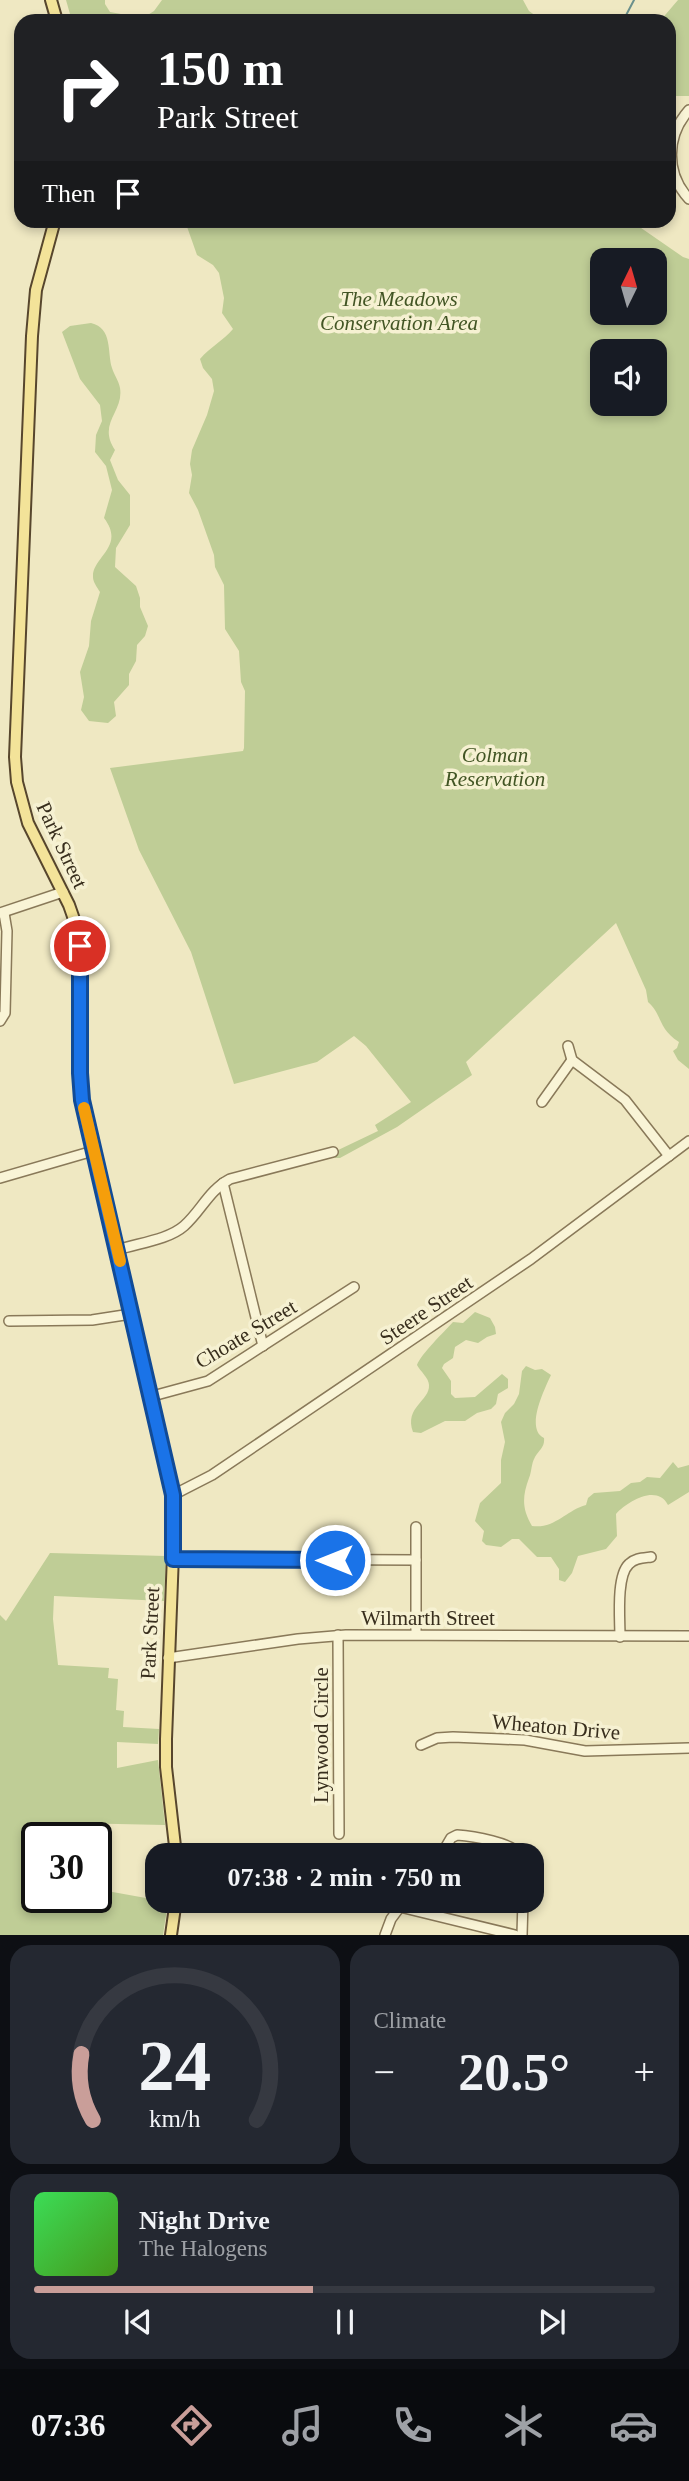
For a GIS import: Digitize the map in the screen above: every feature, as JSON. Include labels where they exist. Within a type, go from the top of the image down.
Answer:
[{"type":"main road","name":"Park Street","points":[[53,228],[36,290],[33,322],[15,757],[17,782],[28,823],[73,915],[80,946],[80,1073],[86,1123],[173,1495],[166,1767],[175,1843]]},
{"type":"main road","points":[[171,1935],[174,1913]]},
{"type":"street","points":[[676,129],[689,110]]},
{"type":"street","points":[[676,179],[689,199]]},
{"type":"street","points":[[0,1021],[5,1013],[7,931],[2,913],[62,892]]},
{"type":"street","points":[[568,1046],[572,1060],[625,1100],[669,1156]]},
{"type":"street","points":[[542,1102],[572,1060]]},
{"type":"street","name":"Steere Street","points":[[173,1495],[212,1475],[562,1238],[689,1141]]},
{"type":"street","points":[[0,1178],[93,1151]]},
{"type":"street","points":[[117,1250],[178,1230],[223,1183],[238,1176],[333,1152]]},
{"type":"street","points":[[223,1183],[263,1346]]},
{"type":"street","name":"Choate Street","points":[[149,1397],[208,1381],[354,1287]]},
{"type":"street","points":[[9,1321],[92,1320],[131,1314]]},
{"type":"street","points":[[416,1527],[416,1634]]},
{"type":"street","points":[[620,1637],[623,1572],[635,1560],[651,1557]]},
{"type":"street","points":[[173,1559],[416,1560]]},
{"type":"street","name":"Wilmarth Street","points":[[168,1658],[338,1635],[689,1636]]},
{"type":"street","name":"Lynwood Circle","points":[[338,1635],[339,1834]]},
{"type":"street","name":"Wheaton Drive","points":[[421,1745],[437,1738],[453,1737],[525,1740],[585,1751],[689,1748]]},
{"type":"street","points":[[448,1843],[457,1835],[496,1843]]},
{"type":"street","points":[[386,1935],[396,1913]]},
{"type":"street","points":[[436,1913],[515,1935]]},
{"type":"street","points":[[522,1935],[523,1913]]},
{"type":"green space","points":[[66,0],[105,0],[110,12],[121,14],[70,14]]},
{"type":"green space","points":[[162,0],[523,0],[533,14],[149,14]]},
{"type":"green space","points":[[678,0],[689,0],[689,96],[676,96],[676,14],[666,14]]},
{"type":"green space","name":"Colman Reservation","points":[[187,228],[641,228],[689,259],[689,1069],[678,1060],[673,1051],[679,1042],[663,1027],[648,1002],[646,990],[616,923],[466,1062],[472,1075],[397,1127],[340,1158],[335,1158],[334,1152],[378,1131],[375,1125],[411,1102],[366,1046],[354,1036],[317,1062],[234,1084],[191,952],[139,850],[110,768],[243,751],[244,748],[245,691],[241,682],[239,651],[225,629],[224,585],[215,567],[214,555],[198,510],[189,493],[192,450],[214,391],[212,379],[200,359],[233,329],[222,313],[224,298],[219,273],[213,265],[197,255]]},
{"type":"green space","points":[[91,323],[106,335],[112,368],[120,388],[109,432],[115,450],[110,460],[118,480],[130,495],[130,525],[116,548],[115,567],[136,586],[140,607],[148,626],[145,636],[137,645],[136,661],[129,674],[129,685],[114,702],[116,716],[108,723],[89,721],[81,710],[84,697],[80,672],[89,646],[91,621],[100,592],[94,581],[94,570],[110,544],[110,528],[104,518],[112,490],[106,466],[95,452],[96,435],[102,421],[100,405],[80,379],[62,332],[70,326]]},
{"type":"green space","points":[[475,1312],[490,1318],[496,1334],[478,1343],[466,1340],[455,1347],[453,1358],[442,1368],[451,1381],[451,1394],[455,1398],[475,1397],[502,1374],[508,1379],[508,1388],[498,1394],[496,1404],[491,1409],[477,1413],[465,1421],[445,1421],[421,1433],[413,1432],[411,1423],[414,1410],[426,1396],[429,1385],[417,1365],[419,1360],[453,1322],[463,1323]]},
{"type":"green space","points":[[526,1366],[535,1370],[542,1369],[551,1375],[536,1418],[536,1426],[544,1438],[544,1444],[534,1460],[524,1497],[526,1514],[532,1526],[547,1525],[586,1505],[588,1498],[594,1493],[620,1491],[647,1477],[660,1478],[673,1462],[678,1468],[689,1465],[689,1492],[668,1505],[663,1499],[650,1495],[628,1504],[616,1514],[617,1536],[606,1549],[578,1556],[572,1573],[565,1582],[559,1580],[559,1569],[551,1557],[537,1557],[519,1539],[512,1539],[501,1547],[486,1545],[482,1541],[484,1531],[475,1521],[480,1503],[501,1483],[501,1460],[505,1442],[501,1422],[519,1394],[522,1371]]},
{"type":"green space","points":[[50,1553],[166,1556],[164,1601],[54,1596],[53,1619],[58,1665],[109,1668],[108,1678],[118,1679],[116,1710],[124,1711],[123,1727],[159,1729],[158,1744],[117,1742],[117,1768],[158,1760],[165,1825],[21,1822],[21,1913],[112,1913],[112,1892],[145,1898],[145,1913],[166,1913],[163,1935],[0,1935],[0,1615],[6,1621]]},
{"type":"waterway","points":[[627,14],[634,0]]},
{"type":"slow traffic","points":[[84,1108],[120,1261]]},
{"type":"route","points":[[80,946],[82,1100],[168,1469],[174,1513],[173,1559],[335,1560]]},
{"type":"park label","name":"The Meadows Conservation Area","points":[[399,311]]}]
